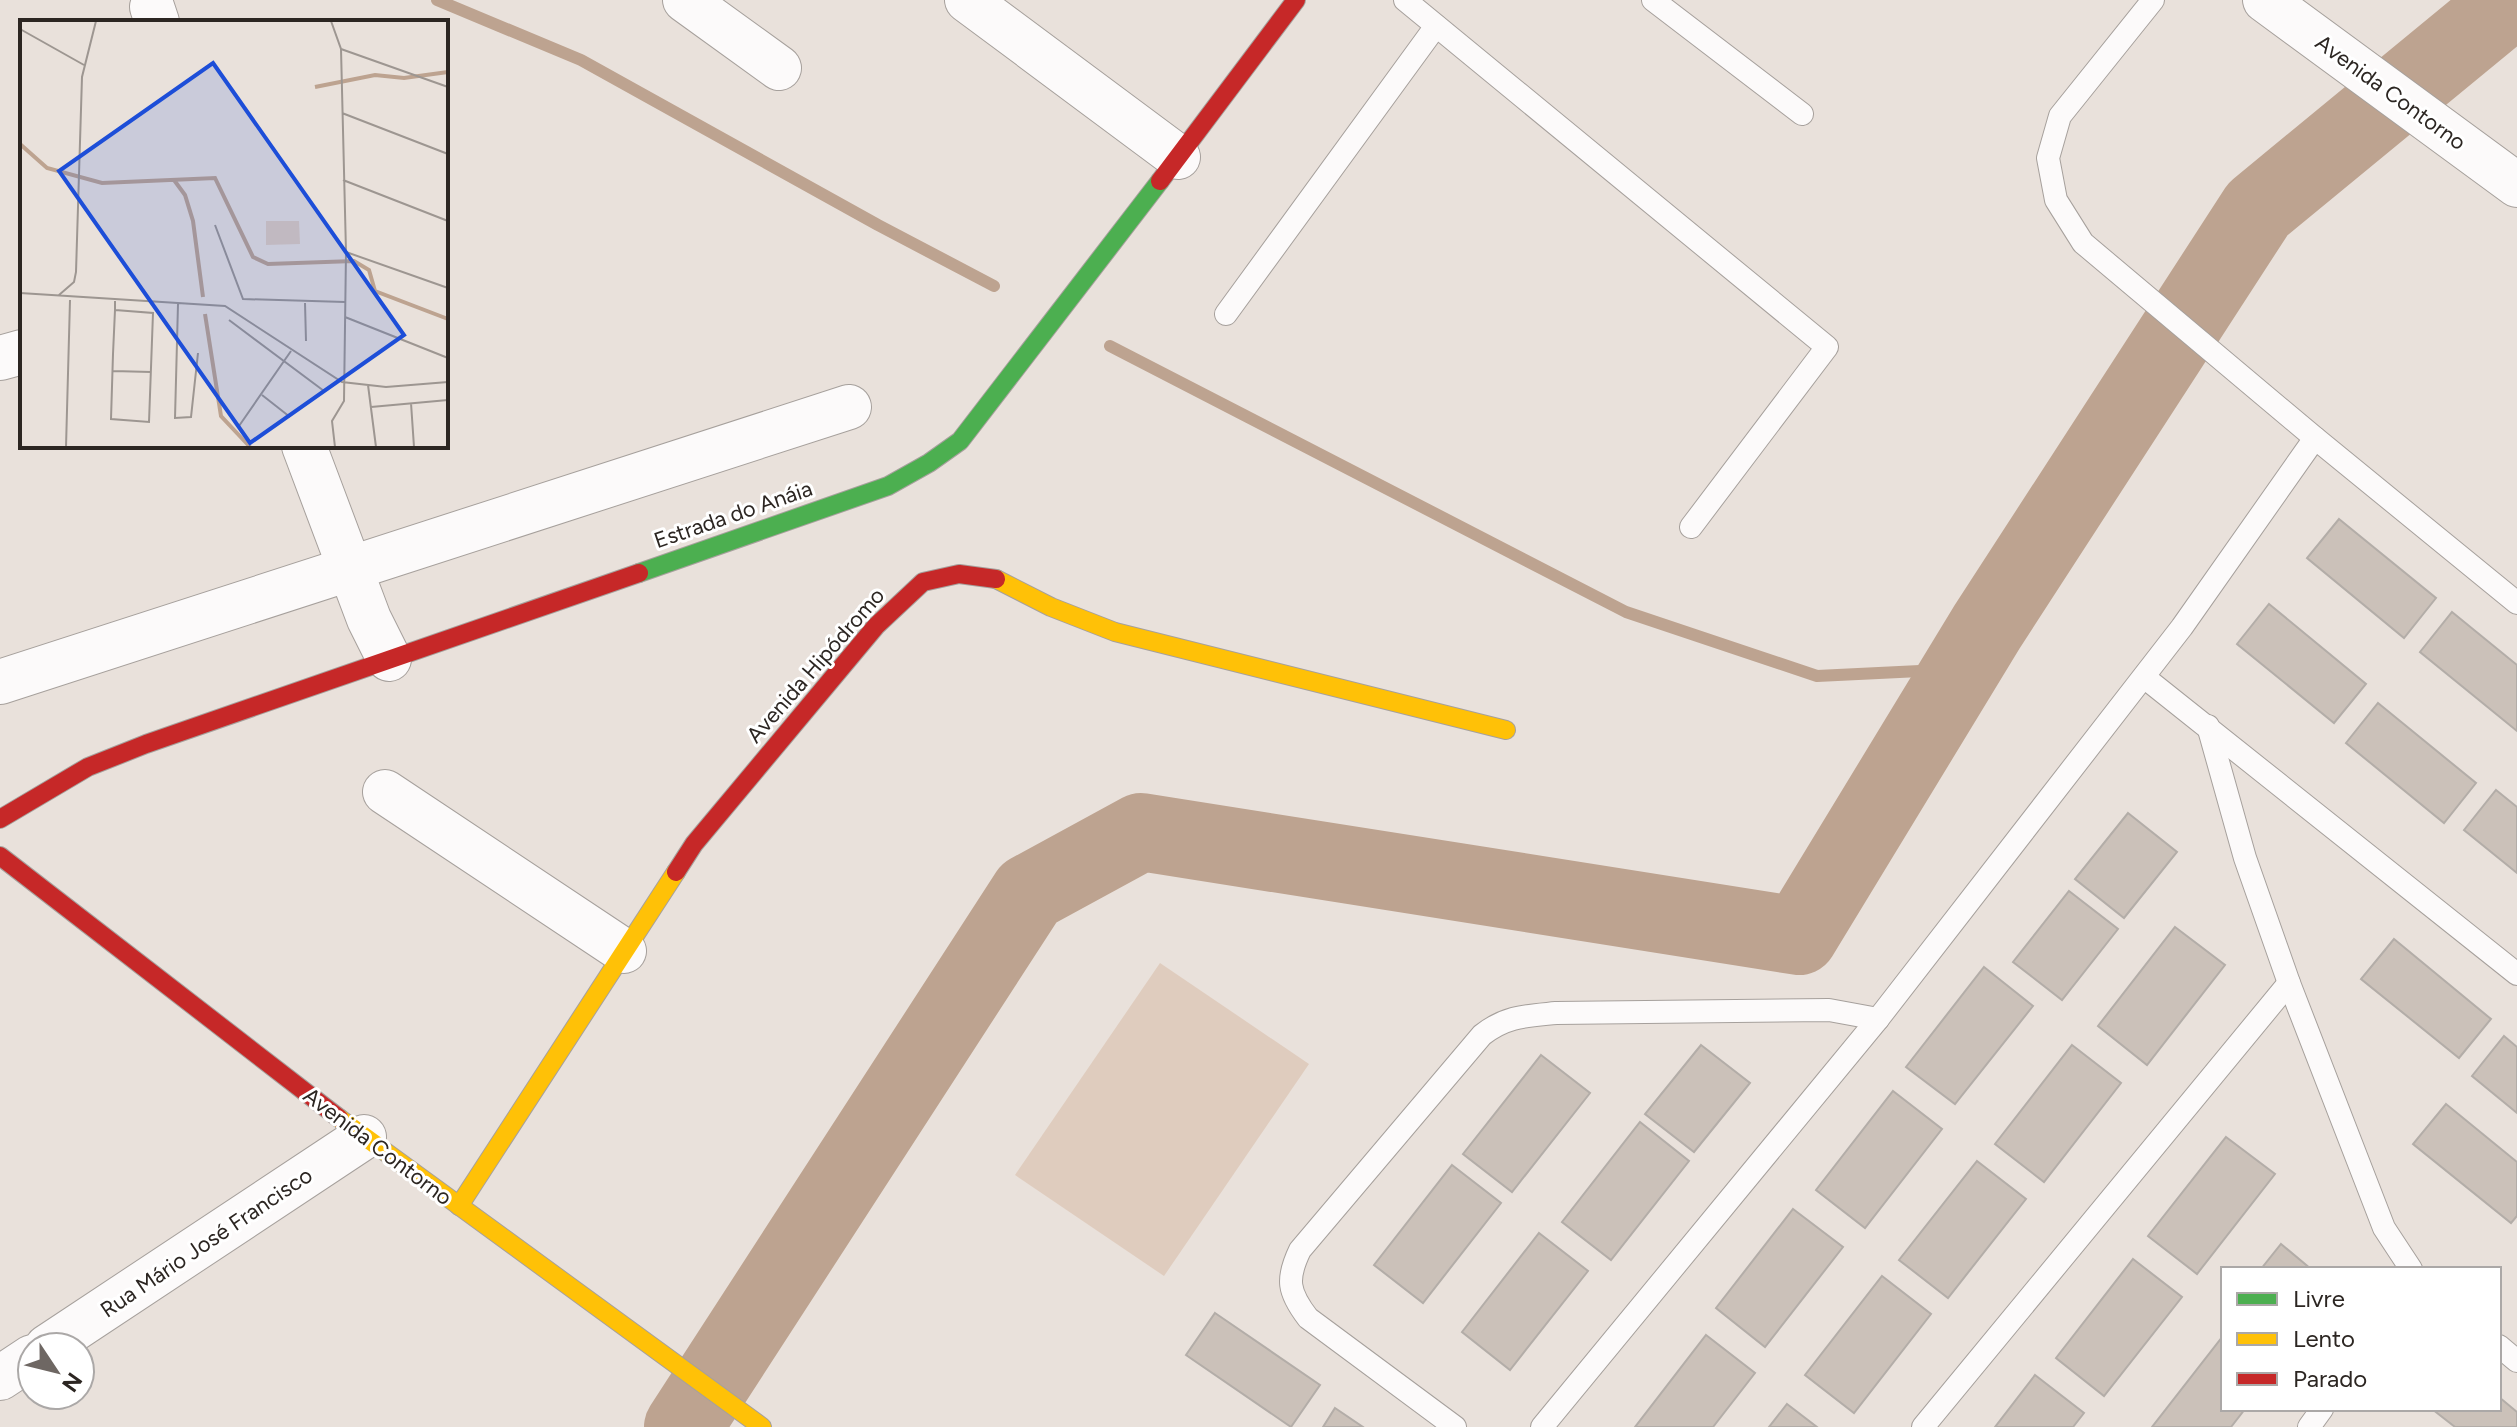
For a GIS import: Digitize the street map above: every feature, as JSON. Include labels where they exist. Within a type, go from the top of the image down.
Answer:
[{"type":"street","points":[[685,0],[779,68]]},
{"type":"street","points":[[967,0],[1178,157]]},
{"type":"street","name":"Estrada do Anáia","points":[[0,819],[88,767],[888,486],[929,463],[960,441],[1296,0]]},
{"type":"street","name":"Avenida Contorno","points":[[2265,0],[2517,185]]},
{"type":"street","points":[[0,358],[20,353]]},
{"type":"street","points":[[0,682],[849,407]]},
{"type":"street","points":[[305,448],[369,619],[389,659]]},
{"type":"street","name":"Avenida Hipódromo","points":[[459,1206],[694,844],[876,626],[923,582],[959,574],[1002,580],[1051,607],[1115,632],[1506,730]]},
{"type":"street","points":[[385,792],[624,951]]},
{"type":"street","name":"Avenida Contorno","points":[[0,856],[364,1137],[757,1423]]},
{"type":"street","name":"Rua Mário José Francisco","points":[[71,1331],[364,1137]]},
{"type":"lane","points":[[1405,0],[1827,347],[1691,527]]},
{"type":"lane","points":[[1653,0],[1802,114]]},
{"type":"lane","points":[[2153,0],[2060,116],[2048,158],[2056,200],[2083,243],[2517,603]]},
{"type":"lane","points":[[1226,314],[1436,26]]},
{"type":"lane","points":[[1542,1427],[1878,1019],[2144,677],[2315,438]]},
{"type":"lane","points":[[2144,677],[2517,974]]},
{"type":"lane","points":[[2208,726],[2245,858],[2289,983],[2384,1228],[2410,1267]]},
{"type":"lane","points":[[1923,1427],[2289,983]]},
{"type":"lane","points":[[1455,1427],[1308,1318],[1295,1302],[1290,1271],[1300,1250],[1482,1035],[1498,1023],[1521,1016],[1556,1013],[1829,1010],[1878,1019]]},
{"type":"lane","points":[[2501,1348],[2517,1361]]},
{"type":"shaded area","points":[[1160,963],[1309,1064],[1164,1276],[1015,1175]]},
{"type":"building","points":[[2339,519],[2436,598],[2404,638],[2307,558]]},
{"type":"building","points":[[2269,604],[2366,684],[2334,723],[2237,644]]},
{"type":"building","points":[[2452,612],[2517,665],[2517,731],[2420,652]]},
{"type":"building","points":[[2378,703],[2476,783],[2444,823],[2346,743]]},
{"type":"building","points":[[2496,790],[2517,807],[2517,873],[2464,830]]},
{"type":"building","points":[[2128,813],[2177,852],[2124,918],[2075,879]]},
{"type":"building","points":[[2069,891],[2118,929],[2062,1000],[2013,962]]},
{"type":"building","points":[[2175,927],[2225,965],[2147,1065],[2098,1026]]},
{"type":"building","points":[[2394,939],[2491,1019],[2459,1058],[2361,979]]},
{"type":"building","points":[[1984,967],[2033,1006],[1955,1104],[1906,1067]]},
{"type":"building","points":[[2504,1036],[2517,1047],[2517,1113],[2472,1076]]},
{"type":"building","points":[[1701,1045],[1750,1083],[1694,1152],[1645,1114]]},
{"type":"building","points":[[2072,1045],[2121,1083],[2044,1182],[1995,1144]]},
{"type":"building","points":[[1541,1055],[1590,1093],[1512,1192],[1463,1154]]},
{"type":"building","points":[[1893,1091],[1942,1129],[1865,1228],[1816,1190]]},
{"type":"building","points":[[2446,1104],[2517,1162],[2517,1216],[2511,1223],[2413,1144]]},
{"type":"building","points":[[1640,1122],[1689,1161],[1611,1260],[1562,1222]]},
{"type":"building","points":[[2226,1137],[2275,1174],[2197,1274],[2148,1236]]},
{"type":"building","points":[[1977,1161],[2026,1199],[1948,1298],[1899,1260]]},
{"type":"building","points":[[1452,1165],[1501,1203],[1423,1303],[1374,1265]]},
{"type":"building","points":[[1793,1209],[1843,1247],[1765,1347],[1716,1308]]},
{"type":"building","points":[[1539,1233],[1588,1271],[1510,1370],[1462,1332]]},
{"type":"building","points":[[2281,1244],[2309,1267],[2263,1267]]},
{"type":"building","points":[[2133,1259],[2182,1297],[2104,1396],[2056,1358]]},
{"type":"building","points":[[1882,1276],[1931,1314],[1854,1413],[1805,1375]]},
{"type":"building","points":[[1215,1313],[1320,1385],[1291,1427],[1186,1355]]},
{"type":"building","points":[[1706,1335],[1755,1373],[1713,1427],[1635,1427]]},
{"type":"building","points":[[2221,1339],[2221,1411],[2243,1411],[2231,1427],[2152,1427]]},
{"type":"building","points":[[2035,1375],[2084,1413],[2073,1427],[1995,1427]]},
{"type":"building","points":[[2501,1399],[2517,1412],[2517,1427],[2455,1427],[2435,1411],[2501,1411]]},
{"type":"building","points":[[1787,1404],[1817,1427],[1769,1427]]},
{"type":"building","points":[[1335,1408],[1363,1427],[1323,1427]]},
{"type":"waterway","points":[[437,0],[581,60],[994,286]]},
{"type":"waterway","points":[[683,1427],[1029,893],[1141,832],[1799,936],[1987,627],[2258,209],[2512,0]]},
{"type":"waterway","points":[[1110,346],[1626,612],[1817,676],[1961,669]]},
{"type":"traffic: fast","points":[[639,573],[888,486],[960,441],[1160,181]]},
{"type":"traffic: slow","points":[[996,579],[1051,607],[1115,632],[1506,730]]},
{"type":"traffic: slow","points":[[459,1206],[676,872]]},
{"type":"traffic: slow","points":[[339,1118],[762,1427]]},
{"type":"traffic: jam","points":[[1160,181],[1296,0]]},
{"type":"traffic: jam","points":[[0,819],[88,767],[146,744],[639,573]]},
{"type":"traffic: jam","points":[[676,872],[694,844],[876,626],[923,582],[959,574],[996,579]]},
{"type":"traffic: jam","points":[[0,856],[339,1118]]}]
